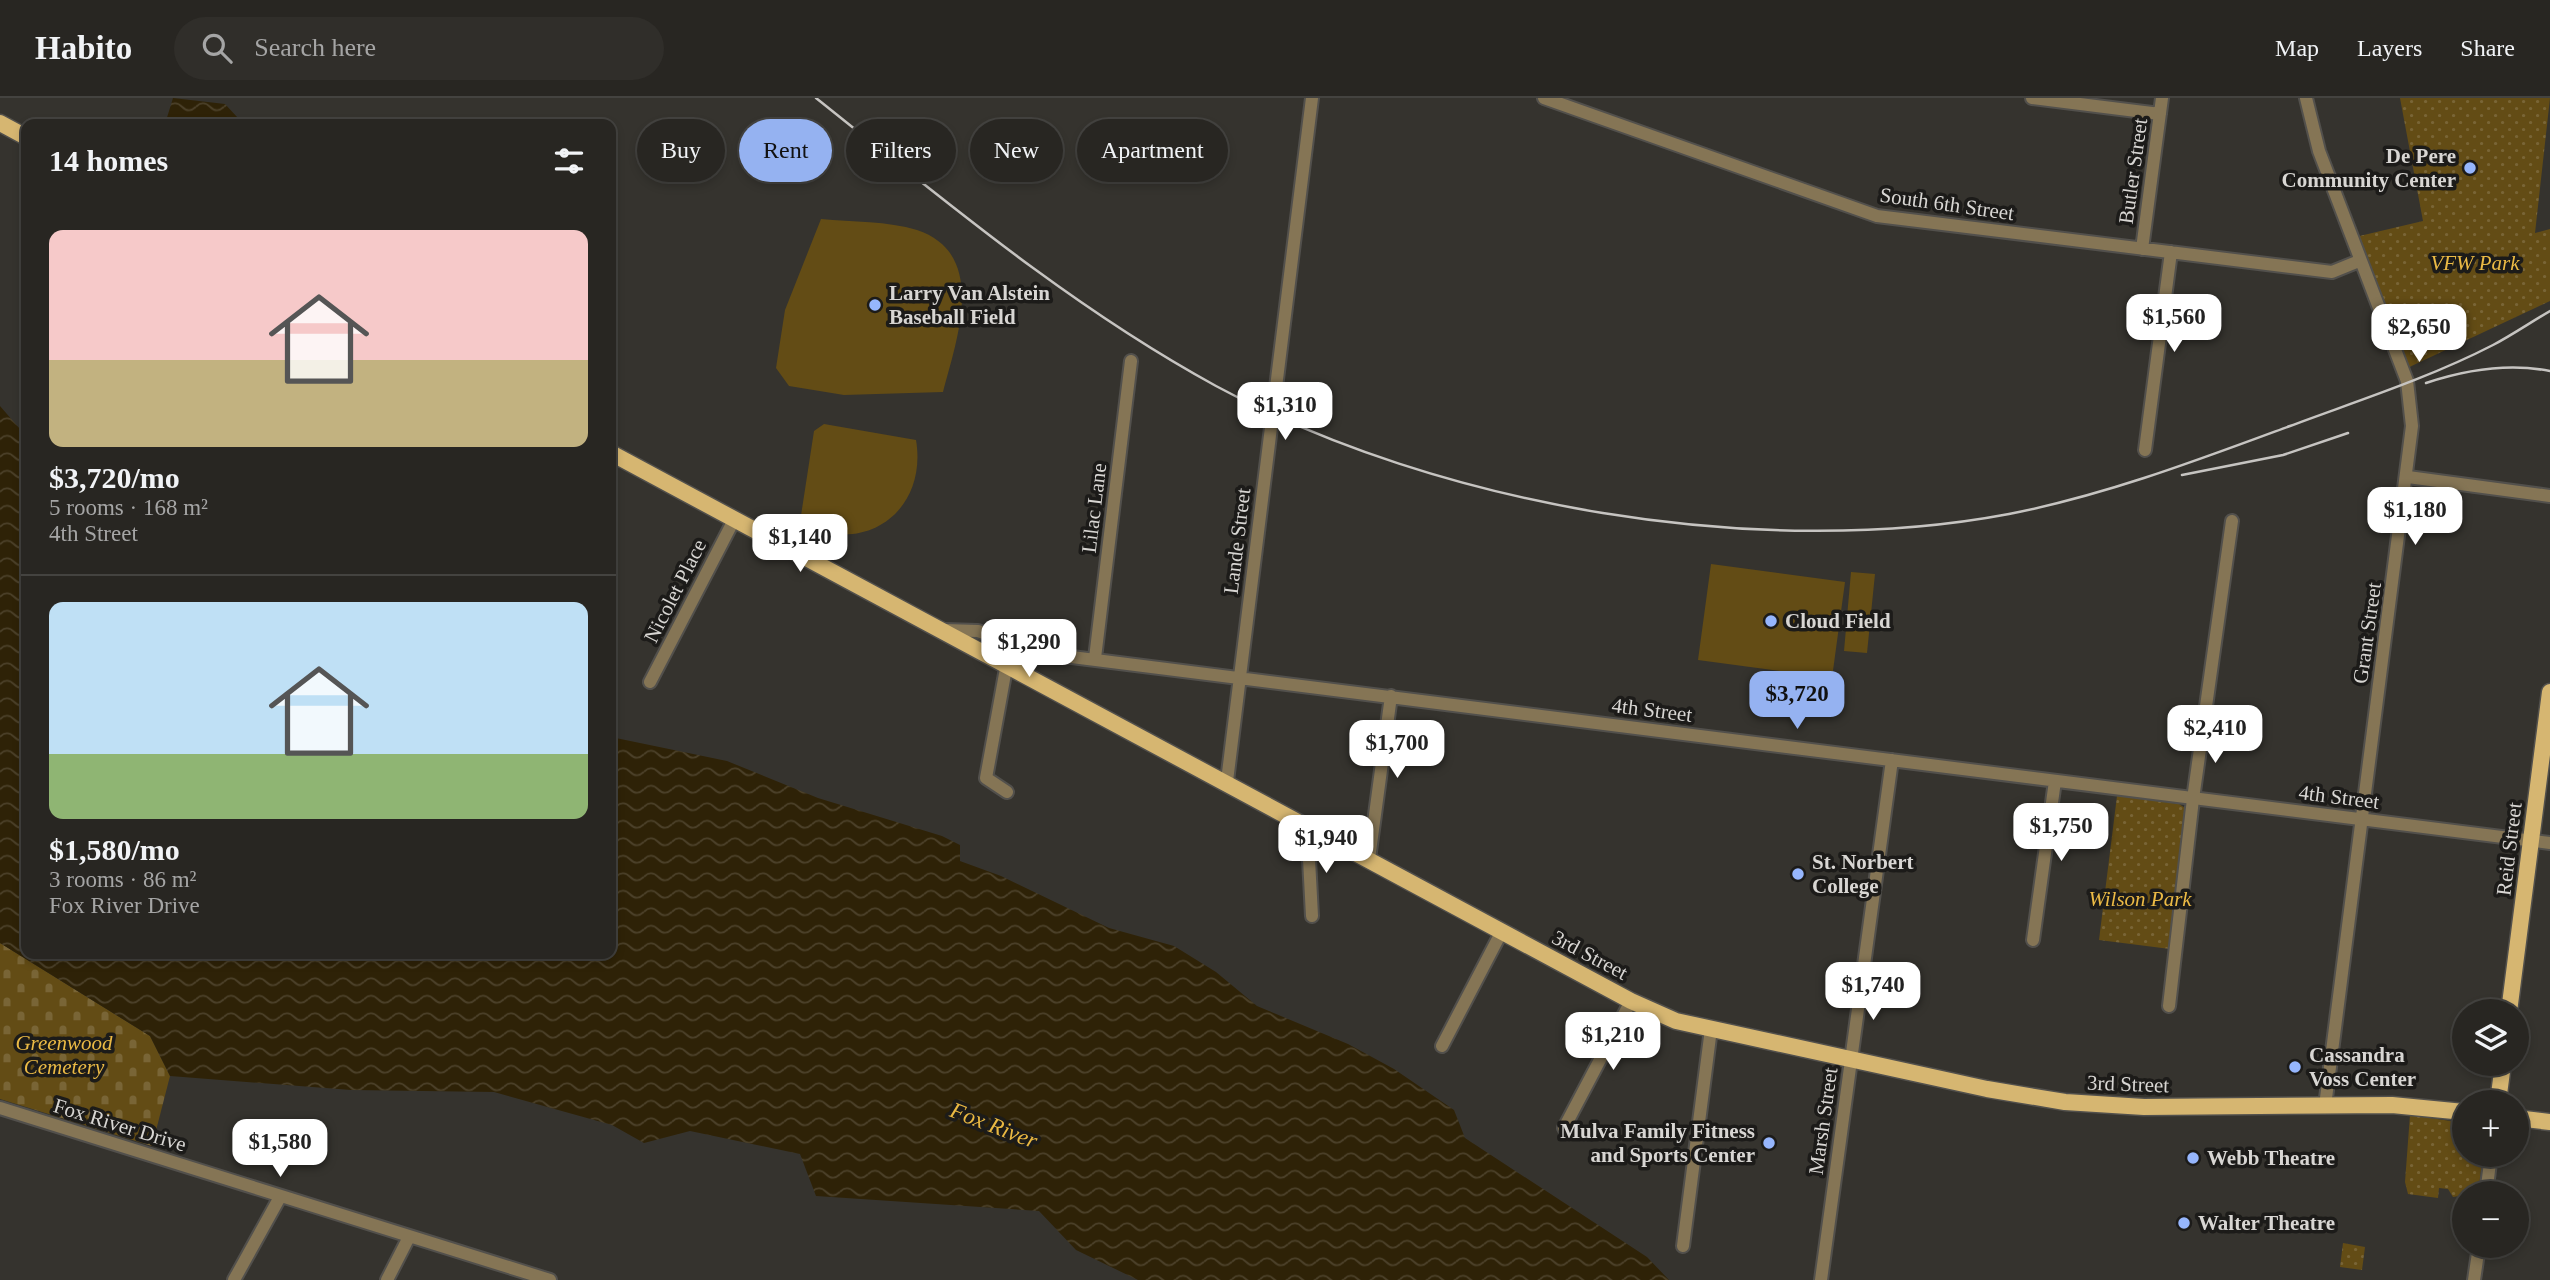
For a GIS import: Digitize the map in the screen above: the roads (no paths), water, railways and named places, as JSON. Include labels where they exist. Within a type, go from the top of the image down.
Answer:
[{"type":"main road","points":[[0,123],[21,135]]},
{"type":"main road","name":"3rd Street","points":[[616,456],[1667,1018],[1987,1089],[2064,1102],[2144,1107],[2392,1105],[2452,1111]]},
{"type":"main road","name":"Reid Street","points":[[2512,999],[2550,692]]},
{"type":"main road","points":[[2529,1120],[2550,1122]]},
{"type":"street","name":"Lande Street","points":[[1227,781],[1312,98]]},
{"type":"street","name":"South 6th Street","points":[[1544,98],[1578,104],[1877,216],[2332,272],[2359,261]]},
{"type":"street","points":[[2032,98],[2160,114]]},
{"type":"street","name":"Butler Street","points":[[2142,249],[2162,98]]},
{"type":"street","name":"Grant Street","points":[[2306,98],[2319,151],[2407,381],[2412,426],[2408,477],[2325,1106]]},
{"type":"street","points":[[2145,450],[2171,252]]},
{"type":"street","name":"Lilac Lane","points":[[1095,658],[1131,361]]},
{"type":"street","points":[[2408,477],[2550,496]]},
{"type":"street","name":"Nicolet Place","points":[[650,682],[734,518]]},
{"type":"street","points":[[2169,1006],[2193,799],[2232,521]]},
{"type":"street","name":"4th Street","points":[[944,630],[978,631],[1040,653],[2550,843]]},
{"type":"street","points":[[1007,792],[986,778],[1007,663],[1012,652],[1021,646]]},
{"type":"street","name":"4th Street","points":[[1007,663],[1023,664],[1040,653]]},
{"type":"street","points":[[1369,859],[1391,696]]},
{"type":"street","name":"Marsh Street","points":[[1821,1280],[1892,760]]},
{"type":"street","points":[[2033,940],[2055,781]]},
{"type":"street","points":[[1312,916],[1309,859],[1318,832]]},
{"type":"street","points":[[1442,1046],[1502,931]]},
{"type":"street","points":[[1564,1128],[1632,1001]]},
{"type":"street","points":[[1683,1247],[1711,1029]]},
{"type":"street","name":"Fox River Drive","points":[[0,1108],[550,1280]]},
{"type":"street","points":[[234,1280],[280,1196]]},
{"type":"street","points":[[387,1280],[409,1237]]},
{"type":"street","points":[[2474,1280],[2477,1258]]},
{"type":"water","points":[[173,98],[225,104],[238,118],[238,119],[167,119]]},
{"type":"water","points":[[0,406],[21,430],[21,956],[0,943]]},
{"type":"water","name":"Fox River","points":[[616,738],[727,761],[818,798],[942,836],[960,845],[960,861],[1001,876],[1109,928],[1174,946],[1216,972],[1257,1006],[1348,1044],[1394,1069],[1454,1110],[1465,1138],[1647,1257],[1669,1280],[1138,1280],[1076,1250],[1039,1211],[816,1196],[800,1154],[690,1131],[644,1143],[612,1125],[494,1092],[351,1090],[170,1076],[150,1036],[26,959],[616,959]]},
{"type":"railway","points":[[816,98],[1059,287],[1162,355],[1216,386],[1304,428],[1399,464],[1499,492],[1603,513],[1707,526],[1811,531],[1913,527],[2009,514],[2081,497],[2151,476],[2444,368],[2493,345],[2550,311]]},
{"type":"railway","points":[[2426,383],[2487,369],[2550,371]]},
{"type":"railway","points":[[2182,475],[2283,455],[2348,433]]},
{"type":"place","name":"De Pere Community Center","points":[[2470,168]]},
{"type":"place","name":"Larry Van Alstein Baseball Field","points":[[875,305]]},
{"type":"place","name":"Cloud Field","points":[[1771,621]]},
{"type":"place","name":"St. Norbert College","points":[[1798,874]]},
{"type":"place","name":"Cassandra Voss Center","points":[[2295,1067]]},
{"type":"place","name":"Mulva Family Fitness and Sports Center","points":[[1769,1143]]},
{"type":"place","name":"Webb Theatre","points":[[2193,1158]]},
{"type":"place","name":"Walter Theatre","points":[[2184,1223]]},
{"type":"park label","name":"VFW Park","points":[[2475,263]]},
{"type":"park label","name":"Wilson Park","points":[[2140,899]]},
{"type":"park label","name":"Greenwood Cemetery","points":[[64,1055]]}]
